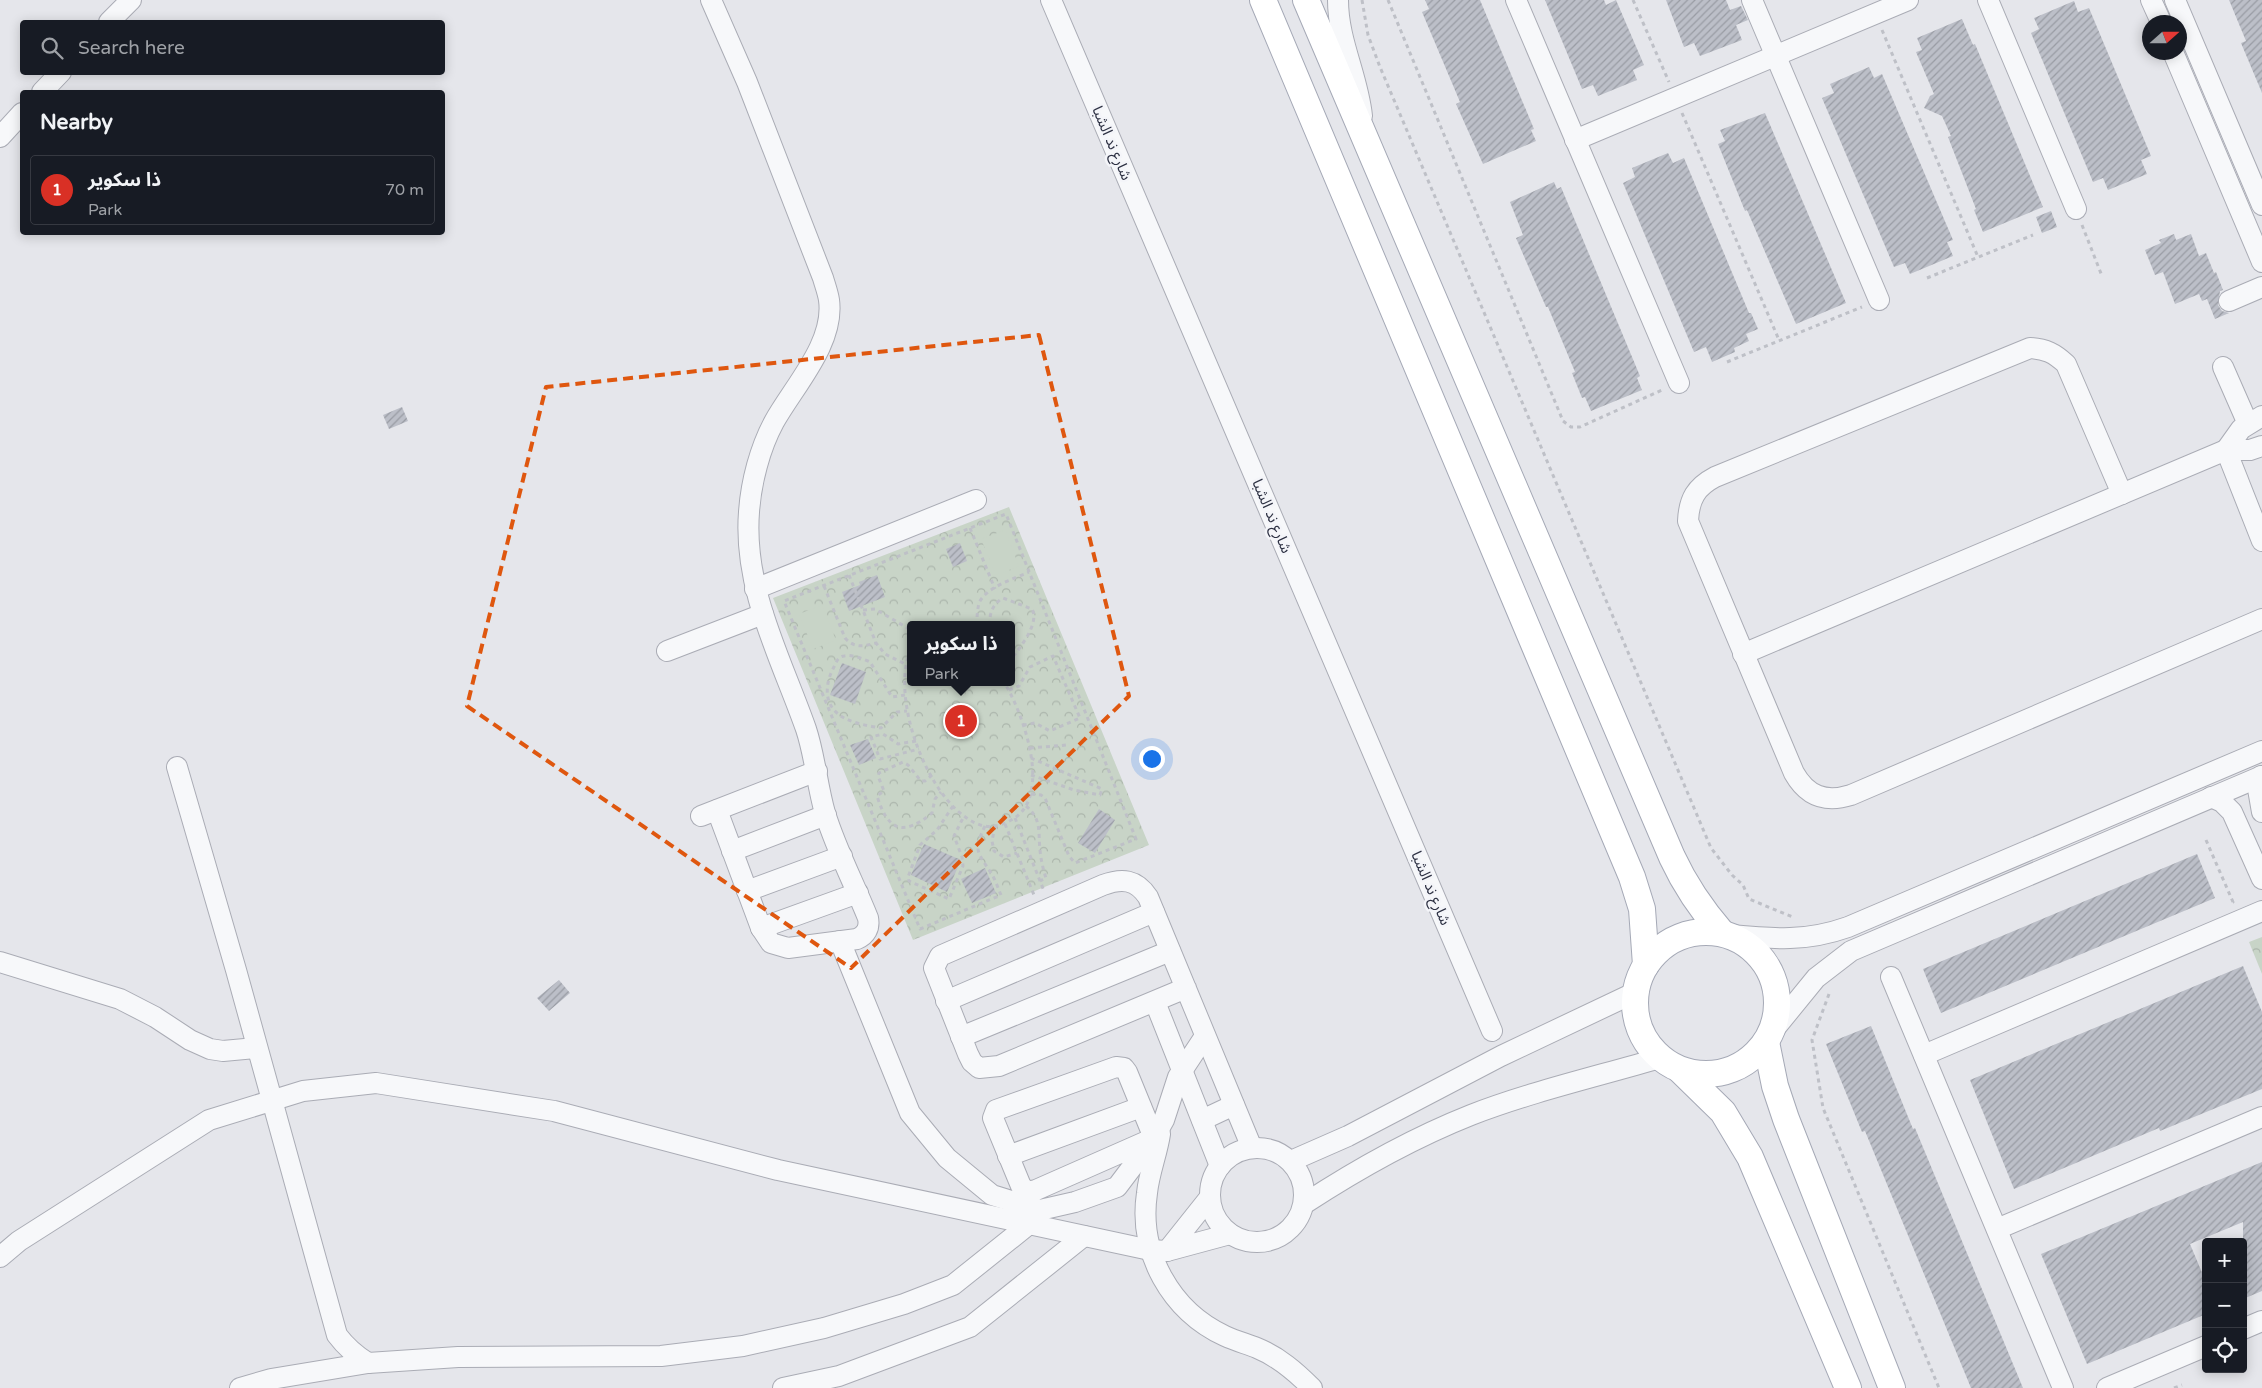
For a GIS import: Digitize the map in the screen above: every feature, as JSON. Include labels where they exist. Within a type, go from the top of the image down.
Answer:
[{"type":"main road","points":[[1263,0],[1632,877],[1642,909],[1646,965]]},
{"type":"main road","points":[[1306,0],[1672,858],[1703,910],[1726,934]]},
{"type":"main road","points":[[1670,1064],[1696,1074],[1712,1075],[1728,1071],[1743,1065],[1756,1055],[1769,1037],[1777,1013],[1777,994],[1772,974],[1762,958],[1747,944],[1726,934],[1705,931],[1688,934],[1664,946],[1646,965],[1636,992],[1635,1010],[1640,1028],[1648,1044],[1670,1064],[1723,1112],[1750,1157],[1848,1388]]},
{"type":"main road","points":[[1769,1037],[1776,1086],[1786,1119],[1892,1388]]},
{"type":"street","points":[[111,20],[131,0]]},
{"type":"street","points":[[711,0],[747,82],[829,300],[829,318],[825,336],[773,424],[755,473],[749,510],[748,531],[754,589],[806,730],[816,771],[826,815],[868,918],[868,929],[857,939],[782,948],[771,943],[761,928],[732,851],[709,813],[816,771]]},
{"type":"street","name":"شارع ند الشبا","points":[[1051,0],[1492,1032]]},
{"type":"street","points":[[1338,0],[1340,30],[1358,87],[1363,136]]},
{"type":"street","points":[[1516,0],[1679,383]]},
{"type":"street","points":[[1752,0],[1879,300]]},
{"type":"street","points":[[1576,140],[1908,0]]},
{"type":"street","points":[[1988,0],[2076,209]]},
{"type":"street","points":[[2151,0],[2158,15]]},
{"type":"street","points":[[2175,0],[2262,205]]},
{"type":"street","points":[[2176,60],[2262,262]]},
{"type":"street","points":[[44,90],[58,75]]},
{"type":"street","points":[[0,137],[20,115]]},
{"type":"street","points":[[2229,301],[2262,288]]},
{"type":"street","points":[[2122,494],[2066,364],[2056,355],[2043,349],[2030,348],[1715,477],[1703,484],[1694,494],[1689,507],[1688,521],[1800,785],[1811,794],[1824,799],[1838,799],[2262,619]]},
{"type":"street","points":[[2223,366],[2255,420],[2234,436],[2226,450]]},
{"type":"street","points":[[1743,654],[2226,450],[2250,450],[2262,446]]},
{"type":"street","points":[[2226,450],[2262,541]]},
{"type":"street","points":[[754,589],[976,500]]},
{"type":"street","points":[[667,651],[764,614]]},
{"type":"street","points":[[1726,934],[1795,940],[1839,931],[2262,751]]},
{"type":"street","points":[[177,767],[337,1335],[336,1347],[325,1369]]},
{"type":"street","points":[[1769,1037],[1816,978],[1851,951],[2261,776]]},
{"type":"street","points":[[2261,776],[2258,797],[2262,812]]},
{"type":"street","points":[[2211,797],[2222,802],[2232,812],[2262,879]]},
{"type":"street","points":[[732,851],[826,815]]},
{"type":"street","points":[[747,891],[842,856]]},
{"type":"street","points":[[1186,988],[989,1069],[979,1068],[972,1062],[934,968],[940,956],[1044,904],[1114,881],[1134,882],[1143,889],[1154,912],[1170,951],[1186,988],[1206,1036],[1252,1148]]},
{"type":"street","points":[[761,928],[858,893]]},
{"type":"street","points":[[1924,1055],[2262,911]]},
{"type":"street","points":[[946,1001],[1154,912]]},
{"type":"street","points":[[840,941],[910,1113],[946,1158],[992,1195],[1040,1210],[1075,1202],[1117,1187],[1158,1131]]},
{"type":"street","points":[[961,1037],[1170,951]]},
{"type":"street","points":[[0,962],[120,999],[155,1017],[190,1040],[210,1049],[223,1051],[256,1048]]},
{"type":"street","points":[[1891,977],[2063,1388]]},
{"type":"street","points":[[1291,1161],[1348,1136],[1501,1056],[1636,992]]},
{"type":"street","points":[[1155,1002],[1220,1166]]},
{"type":"street","points":[[1206,1036],[1182,1070],[1158,1131],[1146,1194],[1146,1227],[1158,1250],[1166,1285],[1193,1315],[1212,1330],[1273,1356],[1287,1365],[1312,1388]]},
{"type":"street","points":[[1304,1204],[1358,1171],[1473,1115],[1670,1064]]},
{"type":"street","points":[[1120,1066],[1127,1072],[1141,1107],[1158,1131],[1032,1192],[1028,1192],[1020,1186],[994,1118],[996,1110],[1001,1107],[1120,1066]]},
{"type":"street","points":[[0,1257],[19,1241],[208,1120],[303,1091],[376,1083],[554,1111],[778,1170],[1028,1225],[1158,1250],[1230,1234]]},
{"type":"street","points":[[1202,1120],[1234,1105]]},
{"type":"street","points":[[1008,1156],[1141,1107]]},
{"type":"street","points":[[1997,1229],[2262,1117]]},
{"type":"street","points":[[1252,1148],[1273,1150],[1291,1161],[1303,1183],[1304,1204],[1298,1221],[1291,1229],[1272,1241],[1250,1242],[1230,1234],[1216,1218],[1210,1197],[1214,1176],[1220,1166],[1234,1154],[1252,1148]]},
{"type":"street","points":[[1158,1250],[1210,1197]]},
{"type":"street","points":[[240,1388],[271,1379],[368,1363],[458,1357],[661,1356],[743,1346],[824,1328],[904,1304],[953,1284],[1028,1225]]},
{"type":"street","points":[[783,1388],[839,1376],[970,1327],[1084,1236]]},
{"type":"street","points":[[2247,1328],[2262,1321]]},
{"type":"street","points":[[337,1335],[350,1351],[368,1363]]},
{"type":"street","points":[[2107,1388],[2202,1348]]},
{"type":"path","points":[[1362,0],[1368,35],[1387,85],[1711,848],[1723,865],[1743,884],[1748,899],[1800,919]]},
{"type":"path","points":[[1388,0],[1563,421],[1571,427],[1580,427],[1679,383]]},
{"type":"path","points":[[1633,0],[1779,340]]},
{"type":"path","points":[[1875,14],[1978,257]]},
{"type":"path","points":[[2076,209],[2102,276]]},
{"type":"path","points":[[1927,278],[2033,235]]},
{"type":"path","points":[[1727,362],[1879,300]]},
{"type":"path","points":[[985,826],[978,841],[977,851],[991,872],[1001,895],[920,929],[784,602],[1006,514],[1136,839],[1075,863],[1069,856],[1045,798],[1041,794],[1030,794]]},
{"type":"path","points":[[970,528],[995,589]]},
{"type":"path","points":[[976,621],[981,599],[995,589],[1029,572]]},
{"type":"path","points":[[849,575],[876,643],[885,654],[907,665],[904,682],[908,711],[916,741],[941,792],[964,816],[985,826],[1005,824],[1015,818],[1026,806],[1030,794],[1030,748],[1024,725],[1006,686]]},
{"type":"path","points":[[824,586],[845,638],[850,644],[863,646],[876,643]]},
{"type":"path","points":[[990,621],[994,605],[1003,598],[1032,609],[1034,620],[1027,638],[1015,653]]},
{"type":"path","points":[[863,610],[875,609],[907,628]]},
{"type":"path","points":[[906,695],[892,697],[870,662],[848,656],[842,656],[837,661],[827,682],[827,692],[833,709],[845,718],[880,728],[897,712],[908,711]]},
{"type":"path","points":[[1009,690],[1019,686],[1030,668],[1053,656],[1080,718],[1050,731],[1035,723],[1024,725]]},
{"type":"path","points":[[916,741],[898,744],[883,734],[871,737],[880,759],[919,749]]},
{"type":"path","points":[[1030,748],[1067,745]]},
{"type":"path","points":[[1031,758],[1102,789],[1100,795],[1074,790],[1031,776]]},
{"type":"path","points":[[932,775],[925,781],[921,781],[908,765],[903,762],[879,773],[878,776],[884,791],[877,796],[886,819],[899,828],[908,827],[932,813],[935,799],[941,792]]},
{"type":"path","points":[[953,806],[937,830],[920,845],[908,881],[949,899],[963,866],[962,857],[954,836],[964,816]]},
{"type":"path","points":[[1026,806],[1032,811],[1039,822],[1040,855],[1046,878],[1040,881]]},
{"type":"path","points":[[1015,818],[1040,881],[1044,904]]},
{"type":"path","points":[[1005,824],[1017,853],[1044,904]]},
{"type":"path","points":[[995,826],[992,841],[994,851],[1004,857],[1017,853]]},
{"type":"path","points":[[2206,840],[2233,902],[2229,903],[2237,921]]},
{"type":"path","points":[[1831,988],[1812,1040],[1823,1108],[1939,1388]]},
{"type":"path","points":[[2174,1388],[2182,1385]]},
{"type":"highlighted area","points":[[1039,335],[1129,696],[851,968],[467,706],[546,387]]},
{"type":"green space","points":[[1009,507],[1149,845],[913,940],[773,598]]},
{"type":"green space","points":[[1005,530],[1019,566],[996,575],[981,539]]},
{"type":"green space","points":[[822,605],[836,640],[813,649],[799,614]]},
{"type":"green space","points":[[2262,937],[2262,974],[2249,942]]},
{"type":"building","points":[[1425,0],[1480,0],[1534,129],[1531,130],[1536,141],[1483,164],[1456,104],[1460,102],[1422,12],[1429,9]]},
{"type":"building","points":[[1545,0],[1604,0],[1606,5],[1616,0],[1644,65],[1633,70],[1637,80],[1598,96],[1593,85],[1582,89]]},
{"type":"building","points":[[1666,0],[1726,0],[1730,10],[1741,6],[1748,20],[1736,25],[1742,40],[1700,56],[1694,43],[1684,47]]},
{"type":"building","points":[[2229,0],[2262,0],[2262,93],[2241,43],[2246,41]]},
{"type":"building","points":[[2074,1],[2078,12],[2089,8],[2151,156],[2141,160],[2147,174],[2108,190],[2103,178],[2093,182],[2031,33],[2039,29],[2034,18]]},
{"type":"building","points":[[1962,19],[1973,45],[1975,44],[2043,207],[1983,232],[1948,137],[1951,136],[1942,116],[1924,108],[1930,96],[1934,94],[1916,52],[1922,50],[1917,38]]},
{"type":"building","points":[[1869,67],[1874,78],[1882,74],[1953,240],[1947,242],[1953,256],[1910,274],[1905,263],[1894,267],[1822,98],[1834,93],[1830,84]]},
{"type":"building","points":[[1765,113],[1846,303],[1796,324],[1747,210],[1745,211],[1718,144],[1725,141],[1720,130]]},
{"type":"building","points":[[1668,153],[1673,163],[1684,158],[1749,313],[1751,313],[1758,329],[1746,334],[1749,341],[1734,348],[1735,352],[1712,362],[1706,347],[1694,352],[1623,183],[1635,177],[1632,168]]},
{"type":"building","points":[[1554,182],[1557,189],[1561,187],[1640,376],[1637,378],[1642,390],[1591,411],[1585,397],[1582,398],[1572,373],[1575,372],[1516,238],[1523,235],[1510,202]]},
{"type":"building","points":[[2051,211],[2057,227],[2042,233],[2036,217]]},
{"type":"building","points":[[2174,234],[2176,240],[2191,234],[2199,256],[2206,253],[2223,290],[2220,291],[2218,305],[2222,311],[2229,313],[2215,319],[2207,299],[2202,301],[2199,294],[2175,304],[2163,272],[2155,275],[2145,250],[2161,243],[2159,240]]},
{"type":"building","points":[[402,407],[408,421],[389,429],[383,415]]},
{"type":"building","points":[[960,543],[967,561],[953,567],[946,549]]},
{"type":"building","points":[[877,575],[885,597],[849,611],[842,592],[860,585],[859,582]]},
{"type":"building","points":[[842,663],[866,672],[855,704],[830,695]]},
{"type":"building","points":[[868,739],[876,758],[859,765],[850,745]]},
{"type":"building","points":[[1099,809],[1115,820],[1095,853],[1078,843]]},
{"type":"building","points":[[924,844],[961,860],[947,892],[911,875]]},
{"type":"building","points":[[2197,854],[2215,898],[1941,1013],[1923,969]]},
{"type":"building","points":[[985,868],[996,893],[972,903],[961,879]]},
{"type":"building","points":[[2243,966],[2262,1012],[2262,1089],[2160,1131],[2159,1128],[2014,1189],[1970,1080]]},
{"type":"building","points":[[559,980],[570,993],[549,1011],[537,998]]},
{"type":"building","points":[[1871,1026],[2023,1388],[1971,1388],[1865,1131],[1862,1132],[1826,1044]]},
{"type":"building","points":[[2262,1162],[2262,1291],[2247,1297],[2247,1238],[2243,1238],[2243,1222],[2202,1238],[2190,1244],[2202,1272],[2202,1316],[2087,1364],[2041,1254]]},
{"type":"place","name":"ذا سكوير","points":[[961,721]]}]
